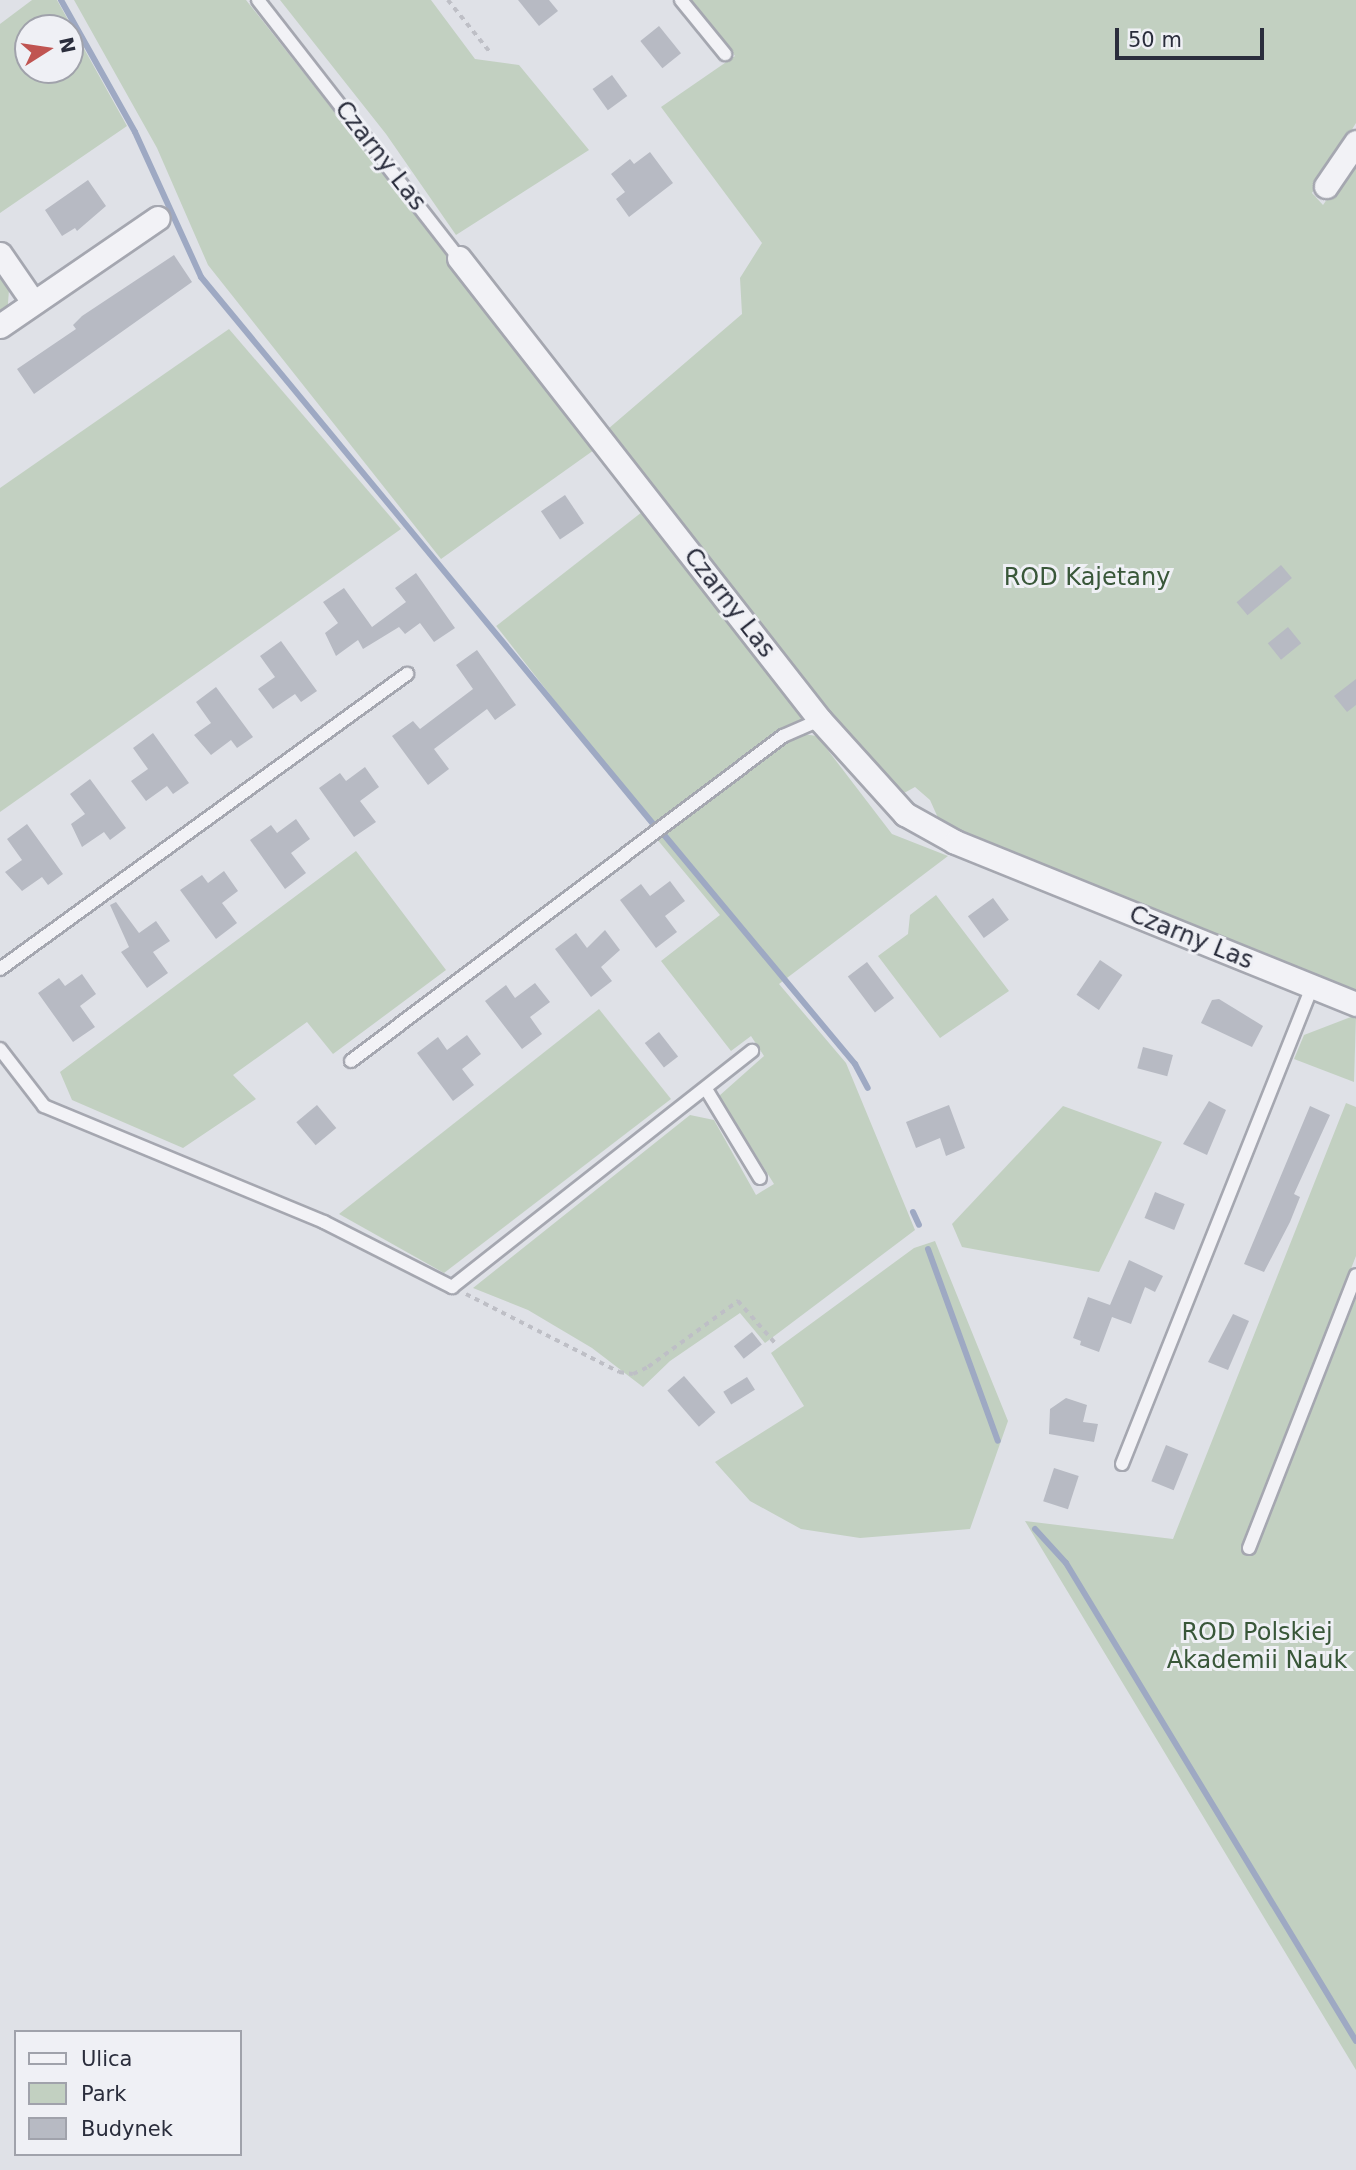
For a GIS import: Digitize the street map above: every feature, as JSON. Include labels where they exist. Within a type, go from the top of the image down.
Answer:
[{"type":"street","points":[[1326,186],[1356,142]]},
{"type":"street","points":[[0,326],[158,218]]},
{"type":"street","points":[[0,254],[33,302]]},
{"type":"street","name":"Czarny Las","points":[[459,258],[820,720],[890,801],[927,828],[1356,1004]]},
{"type":"lane","name":"Czarny Las","points":[[258,0],[459,258]]},
{"type":"lane","points":[[681,0],[725,54]]},
{"type":"lane","points":[[0,969],[407,674]]},
{"type":"lane","points":[[351,1061],[783,736],[820,720]]},
{"type":"lane","points":[[1122,1464],[1312,987]]},
{"type":"lane","points":[[0,1049],[44,1106],[324,1222],[452,1287],[752,1051]]},
{"type":"lane","points":[[706,1089],[760,1178]]},
{"type":"lane","points":[[1249,1548],[1356,1275]]},
{"type":"path","points":[[448,0],[490,52]]},
{"type":"path","points":[[452,1287],[619,1373],[633,1374],[648,1367],[738,1301],[775,1343]]},
{"type":"green space","points":[[32,0],[57,0],[65,14],[14,14],[14,84],[84,84],[84,49],[127,126],[0,213],[0,24]]},
{"type":"green space","points":[[74,0],[246,0],[442,248],[594,450],[441,559],[208,265],[157,148]]},
{"type":"green space","points":[[280,0],[431,0],[475,59],[519,65],[589,150],[456,235],[386,134]]},
{"type":"green space","name":"ROD Kajetany","points":[[691,0],[1356,0],[1356,123],[1312,193],[1323,205],[1352,163],[1356,166],[1356,991],[943,829],[930,800],[915,787],[895,798],[601,435],[742,314],[740,278],[762,243],[661,107],[735,56]]},
{"type":"green space","points":[[0,276],[9,290],[7,316],[0,321]]},
{"type":"green space","points":[[229,329],[401,529],[0,812],[0,488]]},
{"type":"green space","points":[[642,512],[803,718],[657,832],[496,626]]},
{"type":"green space","points":[[796,733],[817,736],[892,834],[948,856],[779,984],[846,1063],[915,1230],[765,1343],[740,1313],[670,1361],[643,1387],[592,1348],[528,1310],[473,1288],[690,1115],[714,1120],[756,1195],[774,1184],[719,1096],[764,1056],[751,1036],[731,1051],[661,961],[720,915],[656,838]]},
{"type":"green space","points":[[356,851],[446,970],[333,1054],[307,1022],[233,1075],[256,1099],[183,1148],[72,1100],[60,1072]]},
{"type":"green space","points":[[936,895],[1009,991],[940,1038],[878,956],[908,934],[910,915]]},
{"type":"green space","points":[[599,1009],[671,1099],[444,1273],[339,1214]]},
{"type":"green space","points":[[1356,1015],[1354,1082],[1294,1059],[1304,1035]]},
{"type":"green space","name":"ROD Polskiej Akademii Nauk","points":[[1346,1103],[1356,1107],[1356,1256],[1241,1547],[1257,1548],[1356,1298],[1356,2070],[1025,1521],[1173,1539]]},
{"type":"green space","points":[[1063,1106],[1162,1142],[1099,1272],[962,1247],[952,1224]]},
{"type":"green space","points":[[935,1241],[1008,1421],[970,1529],[860,1538],[801,1529],[750,1501],[715,1462],[804,1406],[771,1353],[914,1248]]},
{"type":"building","points":[[518,0],[549,0],[558,11],[539,26]]},
{"type":"building","points":[[659,26],[681,53],[662,68],[640,41]]},
{"type":"building","points":[[612,75],[627,96],[608,110],[593,89]]},
{"type":"building","points":[[650,152],[673,183],[629,217],[616,199],[625,192],[611,174],[630,159],[634,164]]},
{"type":"building","points":[[88,180],[106,206],[77,231],[75,228],[62,236],[45,210]]},
{"type":"building","points":[[174,255],[192,282],[34,394],[17,369],[76,329],[73,325],[82,316]]},
{"type":"building","points":[[565,495],[584,523],[560,539],[541,511]]},
{"type":"building","points":[[1281,565],[1292,578],[1247,615],[1237,602]]},
{"type":"building","points":[[416,573],[455,628],[434,642],[420,623],[405,634],[399,627],[363,649],[358,640],[336,656],[325,633],[338,623],[323,602],[344,588],[372,627],[406,602],[395,588]]},
{"type":"building","points":[[1288,627],[1301,643],[1281,660],[1268,643]]},
{"type":"building","points":[[281,641],[317,691],[301,702],[295,694],[273,709],[258,689],[275,677],[260,656]]},
{"type":"building","points":[[477,650],[516,705],[495,720],[487,709],[434,749],[449,769],[428,785],[392,736],[413,721],[420,729],[473,689],[456,665]]},
{"type":"building","points":[[1356,679],[1356,705],[1347,712],[1334,696]]},
{"type":"building","points":[[216,687],[253,737],[237,748],[231,740],[211,755],[194,735],[211,723],[196,702]]},
{"type":"building","points":[[153,733],[189,783],[173,794],[167,786],[146,801],[131,781],[148,769],[133,748]]},
{"type":"building","points":[[365,767],[379,787],[360,801],[376,822],[354,837],[319,788],[340,773],[346,781]]},
{"type":"building","points":[[90,779],[126,828],[110,840],[104,832],[82,847],[71,824],[85,814],[70,794]]},
{"type":"building","points":[[296,819],[310,839],[291,853],[306,873],[285,889],[250,840],[271,825],[277,833]]},
{"type":"building","points":[[27,824],[63,874],[48,885],[42,877],[22,891],[5,872],[22,860],[7,839]]},
{"type":"building","points":[[224,871],[238,891],[222,903],[237,923],[216,939],[180,890],[202,875],[208,883]]},
{"type":"building","points":[[670,881],[685,901],[665,916],[677,932],[656,948],[620,900],[641,884],[650,896]]},
{"type":"building","points":[[993,898],[1009,920],[984,938],[968,916]]},
{"type":"building","points":[[116,902],[139,933],[156,921],[170,941],[153,952],[168,973],[147,988],[121,952],[129,947],[110,905]]},
{"type":"building","points":[[605,930],[620,950],[601,967],[612,981],[591,997],[555,949],[576,933],[587,948]]},
{"type":"building","points":[[1100,960],[1122,975],[1099,1010],[1077,995]]},
{"type":"building","points":[[867,962],[894,998],[875,1012],[848,976]]},
{"type":"building","points":[[82,974],[96,994],[80,1006],[95,1027],[73,1042],[38,993],[59,978],[65,986]]},
{"type":"building","points":[[535,983],[550,1002],[530,1017],[542,1034],[522,1049],[485,1001],[506,985],[515,998]]},
{"type":"building","points":[[1219,999],[1263,1026],[1252,1047],[1201,1023],[1212,1000]]},
{"type":"building","points":[[659,1032],[678,1056],[664,1068],[645,1043]]},
{"type":"building","points":[[467,1035],[481,1054],[462,1069],[474,1085],[453,1101],[417,1053],[438,1037],[447,1050]]},
{"type":"building","points":[[1143,1047],[1173,1055],[1167,1076],[1137,1068]]},
{"type":"building","points":[[1209,1101],[1226,1110],[1207,1155],[1183,1144]]},
{"type":"building","points":[[317,1105],[336,1128],[316,1145],[296,1122]]},
{"type":"building","points":[[949,1105],[965,1148],[946,1156],[940,1138],[916,1148],[906,1122]]},
{"type":"building","points":[[1310,1106],[1330,1115],[1294,1194],[1300,1197],[1290,1222],[1264,1272],[1244,1264]]},
{"type":"building","points":[[1155,1192],[1185,1204],[1174,1230],[1145,1218]]},
{"type":"building","points":[[1129,1260],[1163,1276],[1155,1292],[1145,1287],[1131,1324],[1112,1317],[1099,1352],[1080,1345],[1081,1341],[1073,1338],[1088,1297],[1110,1305]]},
{"type":"building","points":[[1233,1314],[1249,1321],[1228,1370],[1208,1362]]},
{"type":"building","points":[[752,1332],[762,1345],[744,1359],[734,1346]]},
{"type":"building","points":[[684,1376],[715,1412],[699,1427],[667,1390]]},
{"type":"building","points":[[747,1377],[755,1390],[731,1405],[723,1392]]},
{"type":"building","points":[[1066,1398],[1087,1405],[1083,1422],[1098,1424],[1094,1442],[1049,1434],[1050,1409]]},
{"type":"building","points":[[1166,1445],[1188,1454],[1174,1490],[1151,1481]]},
{"type":"building","points":[[1054,1468],[1079,1476],[1068,1509],[1043,1501]]},
{"type":"waterway","points":[[61,0],[135,132],[201,277],[654,825]]},
{"type":"waterway","points":[[665,836],[855,1064],[868,1088]]},
{"type":"waterway","points":[[913,1212],[919,1225]]},
{"type":"waterway","points":[[928,1249],[998,1441]]},
{"type":"waterway","points":[[1035,1529],[1066,1563],[1356,2041]]}]
